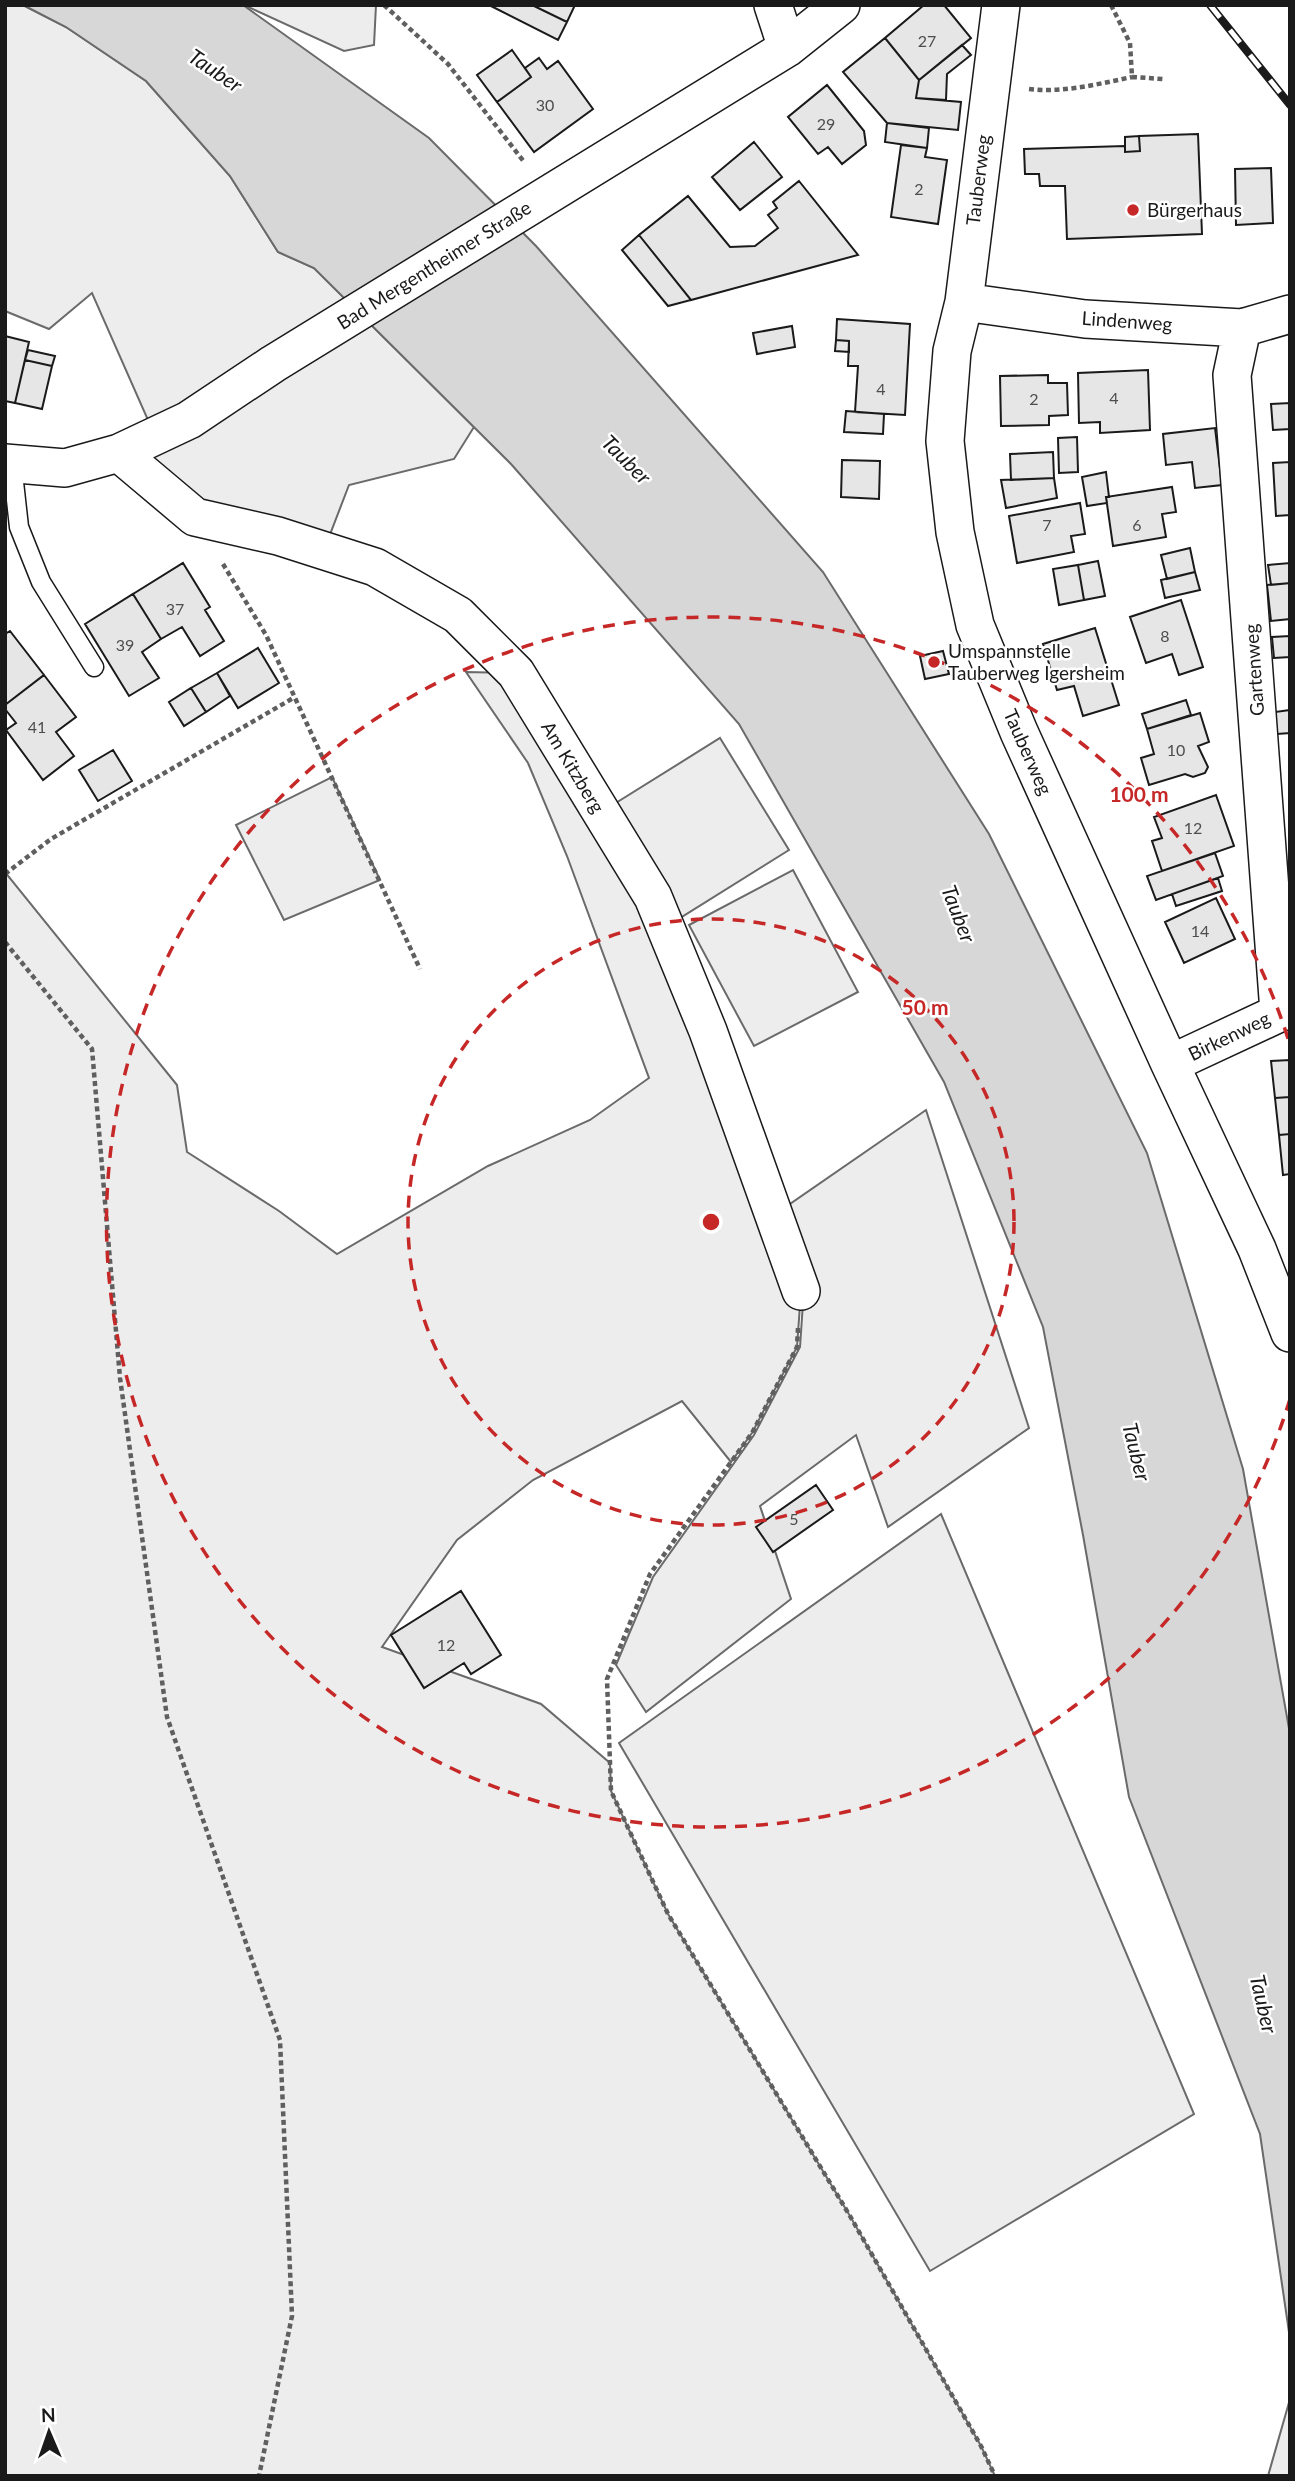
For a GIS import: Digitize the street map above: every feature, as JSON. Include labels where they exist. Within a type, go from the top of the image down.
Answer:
[{"type":"street","points":[[773,5],[787,48]]},
{"type":"street","name":"Bad Mergentheimer Straße","points":[[9,463],[65,468],[119,453],[189,419],[273,364],[787,48],[841,5]]},
{"type":"street","name":"Tauberweg","points":[[1001,5],[964,302],[952,351],[945,441],[954,532],[975,625],[1018,732],[1257,1249],[1290,1333]]},
{"type":"street","name":"Lindenweg","points":[[964,302],[1085,319],[1242,328],[1290,314]]},
{"type":"street","name":"Gartenweg","points":[[1242,328],[1232,375],[1284,1010]]},
{"type":"street","name":"Am Kitzberg","points":[[119,453],[195,517],[278,536],[375,567],[458,615],[516,673],[653,897],[708,1031],[801,1291]]},
{"type":"street","name":"Birkenweg","points":[[1170,1064],[1284,1010]]},
{"type":"lane","points":[[9,463],[19,527],[41,582],[94,667]]},
{"type":"path","points":[[384,5],[449,64],[545,197]]},
{"type":"path","points":[[1111,5],[1130,43],[1132,77]]},
{"type":"path","points":[[990,80],[1010,86],[1055,90],[1132,77],[1163,79]]},
{"type":"path","points":[[195,517],[266,635],[420,968]]},
{"type":"path","points":[[5,874],[51,839],[295,697]]},
{"type":"path","points":[[5,942],[92,1049],[120,1378],[167,1717],[280,2040],[292,2316],[259,2476]]},
{"type":"path","points":[[801,1291],[797,1347],[752,1433],[650,1574],[607,1679],[611,1791],[667,1914],[850,2217],[981,2446],[995,2476]]},
{"type":"shaded area","points":[[5,5],[23,5],[66,27],[146,81],[230,176],[278,252],[314,268],[474,427],[454,459],[349,485],[324,550],[195,517],[119,453],[148,420],[92,293],[49,329],[5,311]]},
{"type":"shaded area","points":[[244,5],[376,5],[374,45],[344,51]]},
{"type":"shaded area","points":[[466,672],[516,673],[653,897],[801,1291],[797,1347],[752,1433],[731,1462],[682,1401],[533,1480],[457,1540],[382,1647],[541,1704],[610,1763],[611,1791],[668,1914],[850,2216],[981,2446],[995,2476],[5,2476],[5,872],[177,1085],[187,1152],[279,1211],[337,1254],[488,1166],[590,1120],[649,1078],[567,856],[528,763]]},
{"type":"shaded area","points":[[720,738],[789,850],[680,918],[611,806]]},
{"type":"shaded area","points":[[332,777],[380,880],[284,920],[236,825]]},
{"type":"shaded area","points":[[793,870],[858,992],[754,1046],[689,925]]},
{"type":"shaded area","points":[[926,1110],[1029,1428],[888,1527],[856,1435],[760,1506],[791,1599],[646,1712],[616,1665],[653,1577],[754,1435],[800,1347],[804,1288],[777,1213]]},
{"type":"shaded area","points":[[941,1514],[1194,2114],[930,2271],[619,1743]]},
{"type":"shaded area","points":[[1290,2399],[1290,2476],[1268,2476]]},
{"type":"water","name":"Tauber","points":[[23,5],[243,5],[429,138],[536,246],[823,572],[989,834],[1147,1153],[1243,1469],[1290,1734],[1290,2339],[1260,2134],[1129,1797],[1043,1327],[944,1082],[739,724],[511,464],[314,268],[278,252],[230,176],[146,81],[66,27]]},
{"type":"building","points":[[489,5],[532,5],[567,22],[558,40]]},
{"type":"building","points":[[532,5],[575,5],[567,22]]},
{"type":"building","points":[[924,5],[944,5],[971,38],[919,80],[885,38]]},
{"type":"building","points":[[885,38],[919,80],[916,98],[961,102],[958,130],[887,123],[843,72]]},
{"type":"building","points":[[962,45],[971,55],[947,74],[946,100],[916,98],[919,80]]},
{"type":"building","points":[[512,50],[531,77],[497,102],[477,75]]},
{"type":"building","points":[[539,58],[547,69],[558,61],[593,109],[534,152],[497,102],[531,77],[525,68]]},
{"type":"building","points":[[827,85],[864,131],[866,145],[842,164],[828,147],[818,154],[788,117]]},
{"type":"building","points":[[887,123],[929,128],[927,148],[885,142]]},
{"type":"building","name":"Bürgerhaus","points":[[1198,134],[1202,234],[1067,239],[1065,186],[1040,186],[1039,174],[1025,174],[1024,149],[1125,146],[1125,152],[1140,151],[1139,136]]},
{"type":"building","points":[[1139,136],[1140,151],[1125,152],[1125,137]]},
{"type":"building","points":[[754,142],[782,177],[740,210],[712,177]]},
{"type":"building","points":[[901,145],[927,148],[925,157],[947,160],[938,224],[891,217]]},
{"type":"building","points":[[1271,168],[1273,223],[1236,225],[1235,169]]},
{"type":"building","points":[[799,181],[858,255],[691,300],[639,235],[688,196],[730,247],[755,246],[778,228],[768,215],[777,208],[773,202]]},
{"type":"building","points":[[639,235],[691,300],[668,306],[622,250]]},
{"type":"building","points":[[837,319],[910,324],[905,415],[855,412],[858,366],[848,366],[849,341],[836,340]]},
{"type":"building","points":[[792,326],[795,347],[757,354],[753,333]]},
{"type":"building","points":[[5,336],[29,342],[15,403],[5,401]]},
{"type":"building","points":[[836,340],[849,341],[849,352],[835,351]]},
{"type":"building","points":[[28,350],[55,356],[52,366],[25,360]]},
{"type":"building","points":[[25,360],[52,366],[42,409],[15,403]]},
{"type":"building","points":[[1148,370],[1150,430],[1100,433],[1100,422],[1079,423],[1078,373]]},
{"type":"building","points":[[1048,375],[1048,383],[1067,383],[1068,415],[1049,416],[1049,425],[1001,426],[1000,376]]},
{"type":"building","points":[[1290,403],[1290,429],[1273,430],[1271,404]]},
{"type":"building","points":[[846,411],[884,414],[883,434],[844,432]]},
{"type":"building","points":[[1215,428],[1222,485],[1195,488],[1192,462],[1166,465],[1163,434]]},
{"type":"building","points":[[1077,437],[1078,472],[1059,473],[1058,438]]},
{"type":"building","points":[[1053,452],[1054,478],[1011,480],[1010,454]]},
{"type":"building","points":[[842,460],[880,461],[879,499],[841,497]]},
{"type":"building","points":[[1290,462],[1290,515],[1276,516],[1273,463]]},
{"type":"building","points":[[1106,472],[1109,497],[1106,497],[1107,503],[1087,506],[1082,477]]},
{"type":"building","points":[[1054,478],[1057,498],[1006,508],[1001,480]]},
{"type":"building","points":[[1172,487],[1176,512],[1162,514],[1166,537],[1113,546],[1106,497]]},
{"type":"building","points":[[1080,503],[1085,534],[1071,536],[1074,552],[1017,563],[1009,516]]},
{"type":"building","points":[[1190,548],[1195,572],[1167,579],[1161,555]]},
{"type":"building","points":[[1098,561],[1105,596],[1084,600],[1078,565]]},
{"type":"building","points":[[183,563],[210,607],[205,610],[224,641],[200,656],[182,627],[161,639],[133,594]]},
{"type":"building","points":[[1290,563],[1290,583],[1271,585],[1268,565]]},
{"type":"building","points":[[1078,565],[1084,600],[1059,605],[1053,569]]},
{"type":"building","points":[[1195,572],[1200,590],[1165,598],[1161,580]]},
{"type":"building","points":[[1290,583],[1290,619],[1271,621],[1267,585]]},
{"type":"building","points":[[133,594],[161,639],[142,652],[159,678],[129,696],[85,624]]},
{"type":"building","points":[[1181,600],[1203,667],[1179,675],[1172,654],[1146,663],[1130,617]]},
{"type":"building","points":[[1095,628],[1119,705],[1083,716],[1074,686],[1057,690],[1043,644]]},
{"type":"building","points":[[10,631],[44,675],[5,705],[5,634]]},
{"type":"building","points":[[1290,636],[1290,657],[1274,658],[1272,637]]},
{"type":"building","points":[[258,648],[279,683],[238,708],[217,673]]},
{"type":"building","name":"Umspannstelle Tauberweg Igersheim","points":[[943,651],[949,674],[925,679],[920,656]]},
{"type":"building","points":[[217,673],[230,696],[206,712],[191,688]]},
{"type":"building","points":[[44,675],[76,717],[56,732],[74,756],[43,780],[6,730],[16,723],[5,705]]},
{"type":"building","points":[[191,688],[206,712],[184,726],[169,702]]},
{"type":"building","points":[[1186,700],[1191,715],[1147,729],[1142,714]]},
{"type":"building","points":[[1290,710],[1290,733],[1277,734],[1275,712]]},
{"type":"building","points":[[1200,713],[1209,742],[1198,746],[1208,767],[1205,773],[1193,777],[1185,774],[1149,785],[1141,758],[1154,754],[1147,729]]},
{"type":"building","points":[[113,750],[132,781],[98,801],[79,770]]},
{"type":"building","points":[[1216,795],[1234,846],[1162,871],[1152,841],[1162,838],[1154,817]]},
{"type":"building","points":[[1215,853],[1223,876],[1156,900],[1147,876]]},
{"type":"building","points":[[1218,878],[1222,891],[1176,906],[1172,894]]},
{"type":"building","points":[[1216,898],[1235,939],[1184,963],[1165,922]]},
{"type":"building","points":[[1290,1060],[1290,1097],[1275,1098],[1271,1061]]},
{"type":"building","points":[[1290,1097],[1290,1134],[1279,1135],[1275,1098]]},
{"type":"building","points":[[1290,1134],[1290,1174],[1283,1175],[1279,1135]]},
{"type":"building","points":[[816,1485],[833,1510],[773,1552],[756,1527]]},
{"type":"building","points":[[461,1591],[501,1655],[471,1674],[464,1663],[424,1688],[391,1635]]},
{"type":"railway","points":[[1210,5],[1290,105]]},
{"type":"place","name":"Bürgerhaus","points":[[1133,210]]},
{"type":"place","name":"Umspannstelle Tauberweg Igersheim","points":[[934,662]]}]
